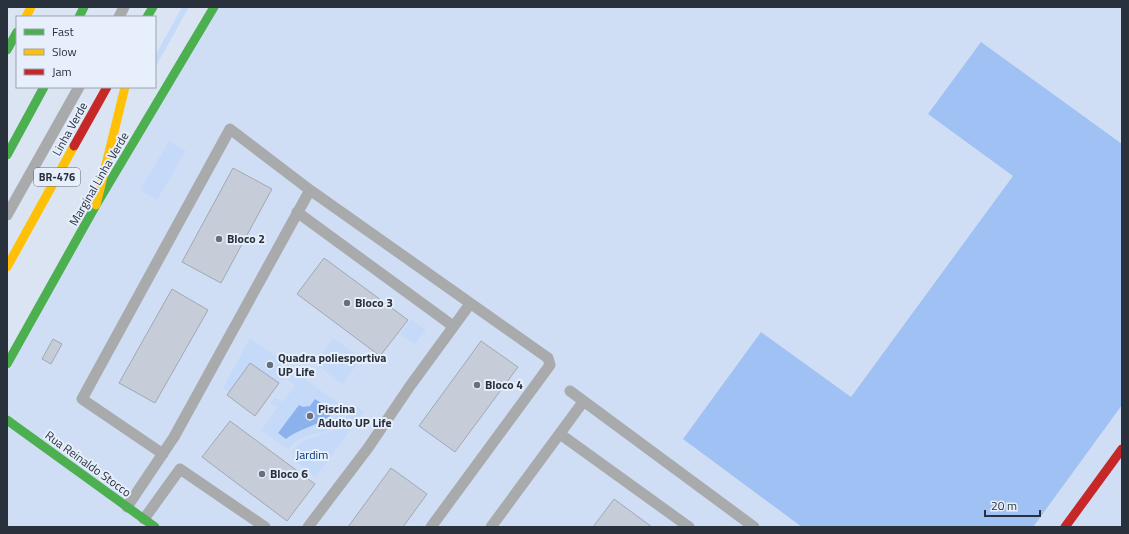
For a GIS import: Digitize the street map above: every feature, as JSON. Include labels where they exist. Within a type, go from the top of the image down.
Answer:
[{"type":"main road","points":[[26,16],[31,7]]},
{"type":"main road","points":[[80,16],[84,7]]},
{"type":"main road","points":[[148,16],[153,7]]},
{"type":"main road","name":"Marginal Linha Verde","points":[[7,364],[96,205],[214,7]]},
{"type":"main road","points":[[7,50],[16,34]]},
{"type":"main road","points":[[7,155],[43,88]]},
{"type":"main road","name":"Linha Verde","points":[[7,267],[106,88]]},
{"type":"main road","points":[[96,205],[125,88]]},
{"type":"main road","name":"Rua Reinaldo Stocco","points":[[7,420],[155,527]]},
{"type":"main road","points":[[1065,527],[1122,449]]},
{"type":"lane","points":[[120,16],[124,7]]},
{"type":"lane","points":[[7,215],[78,88]]},
{"type":"lane","points":[[163,454],[82,399],[230,129],[310,190],[548,358],[550,365],[431,527]]},
{"type":"lane","points":[[127,507],[174,437],[310,190]]},
{"type":"lane","points":[[297,212],[453,326]]},
{"type":"lane","points":[[308,527],[368,448],[470,304]]},
{"type":"lane","points":[[570,392],[754,527]]},
{"type":"lane","points":[[491,527],[583,402]]},
{"type":"lane","points":[[560,434],[689,527]]},
{"type":"lane","points":[[144,519],[180,469],[265,527]]},
{"type":"shaded area","points":[[215,7],[1122,7],[1122,527],[7,527],[7,366]]},
{"type":"shaded area","points":[[981,42],[1122,144],[1122,405],[1033,527],[802,527],[683,439],[761,332],[851,397],[1013,176],[928,114]]},
{"type":"shaded area","name":"Piscina Adulto UP Life","points":[[315,399],[334,412],[329,417],[317,424],[286,439],[278,433],[299,405],[303,407],[310,406]]},
{"type":"green space","points":[[182,7],[189,7],[156,66],[156,54]]},
{"type":"green space","points":[[169,141],[186,151],[157,200],[140,190]]},
{"type":"green space","points":[[411,319],[426,330],[415,344],[400,334]]},
{"type":"green space","points":[[250,338],[291,367],[279,383],[250,363],[229,392],[223,388]]},
{"type":"green space","points":[[333,338],[361,358],[343,384],[315,364]]},
{"type":"green space","points":[[294,371],[348,410],[338,423],[331,429],[304,437],[293,444],[288,450],[261,430],[277,408],[270,403],[275,397],[283,402],[295,385],[288,379]]},
{"type":"green space","name":"Jardim","points":[[355,405],[364,412],[316,477],[292,459],[296,454],[292,452],[299,444],[337,429]]},
{"type":"building","name":"Bloco 2","points":[[233,168],[272,189],[221,283],[182,262]]},
{"type":"building","name":"Bloco 3","points":[[324,258],[408,320],[380,356],[297,294]]},
{"type":"building","points":[[172,289],[208,310],[155,403],[119,383]]},
{"type":"building","points":[[53,339],[62,344],[51,364],[42,359]]},
{"type":"building","name":"Bloco 4","points":[[481,341],[518,367],[455,452],[419,426]]},
{"type":"building","points":[[250,363],[279,383],[255,416],[227,395]]},
{"type":"building","name":"Bloco 6","points":[[230,421],[315,484],[287,521],[202,457]]},
{"type":"building","points":[[391,468],[427,494],[403,527],[348,527]]},
{"type":"building","points":[[614,499],[652,527],[593,527]]},
{"type":"traffic: fast","points":[[80,16],[84,7]]},
{"type":"traffic: fast","points":[[148,16],[153,7]]},
{"type":"traffic: fast","points":[[7,364],[96,205],[214,7]]},
{"type":"traffic: fast","points":[[7,50],[16,34]]},
{"type":"traffic: fast","points":[[7,155],[43,88]]},
{"type":"traffic: fast","points":[[7,420],[155,527]]},
{"type":"traffic: slow","points":[[26,16],[31,7]]},
{"type":"traffic: slow","points":[[96,205],[125,88]]},
{"type":"traffic: slow","points":[[7,267],[74,146]]},
{"type":"traffic: jam","points":[[74,146],[106,88]]},
{"type":"traffic: jam","points":[[1065,527],[1122,449]]},
{"type":"place","name":"Bloco 2","points":[[219,239]]},
{"type":"place","name":"Bloco 3","points":[[347,303]]},
{"type":"place","name":"Quadra poliesportiva UP Life","points":[[270,365]]},
{"type":"place","name":"Bloco 4","points":[[477,385]]},
{"type":"place","name":"Piscina Adulto UP Life","points":[[310,416]]},
{"type":"place","name":"Bloco 6","points":[[262,474]]}]
